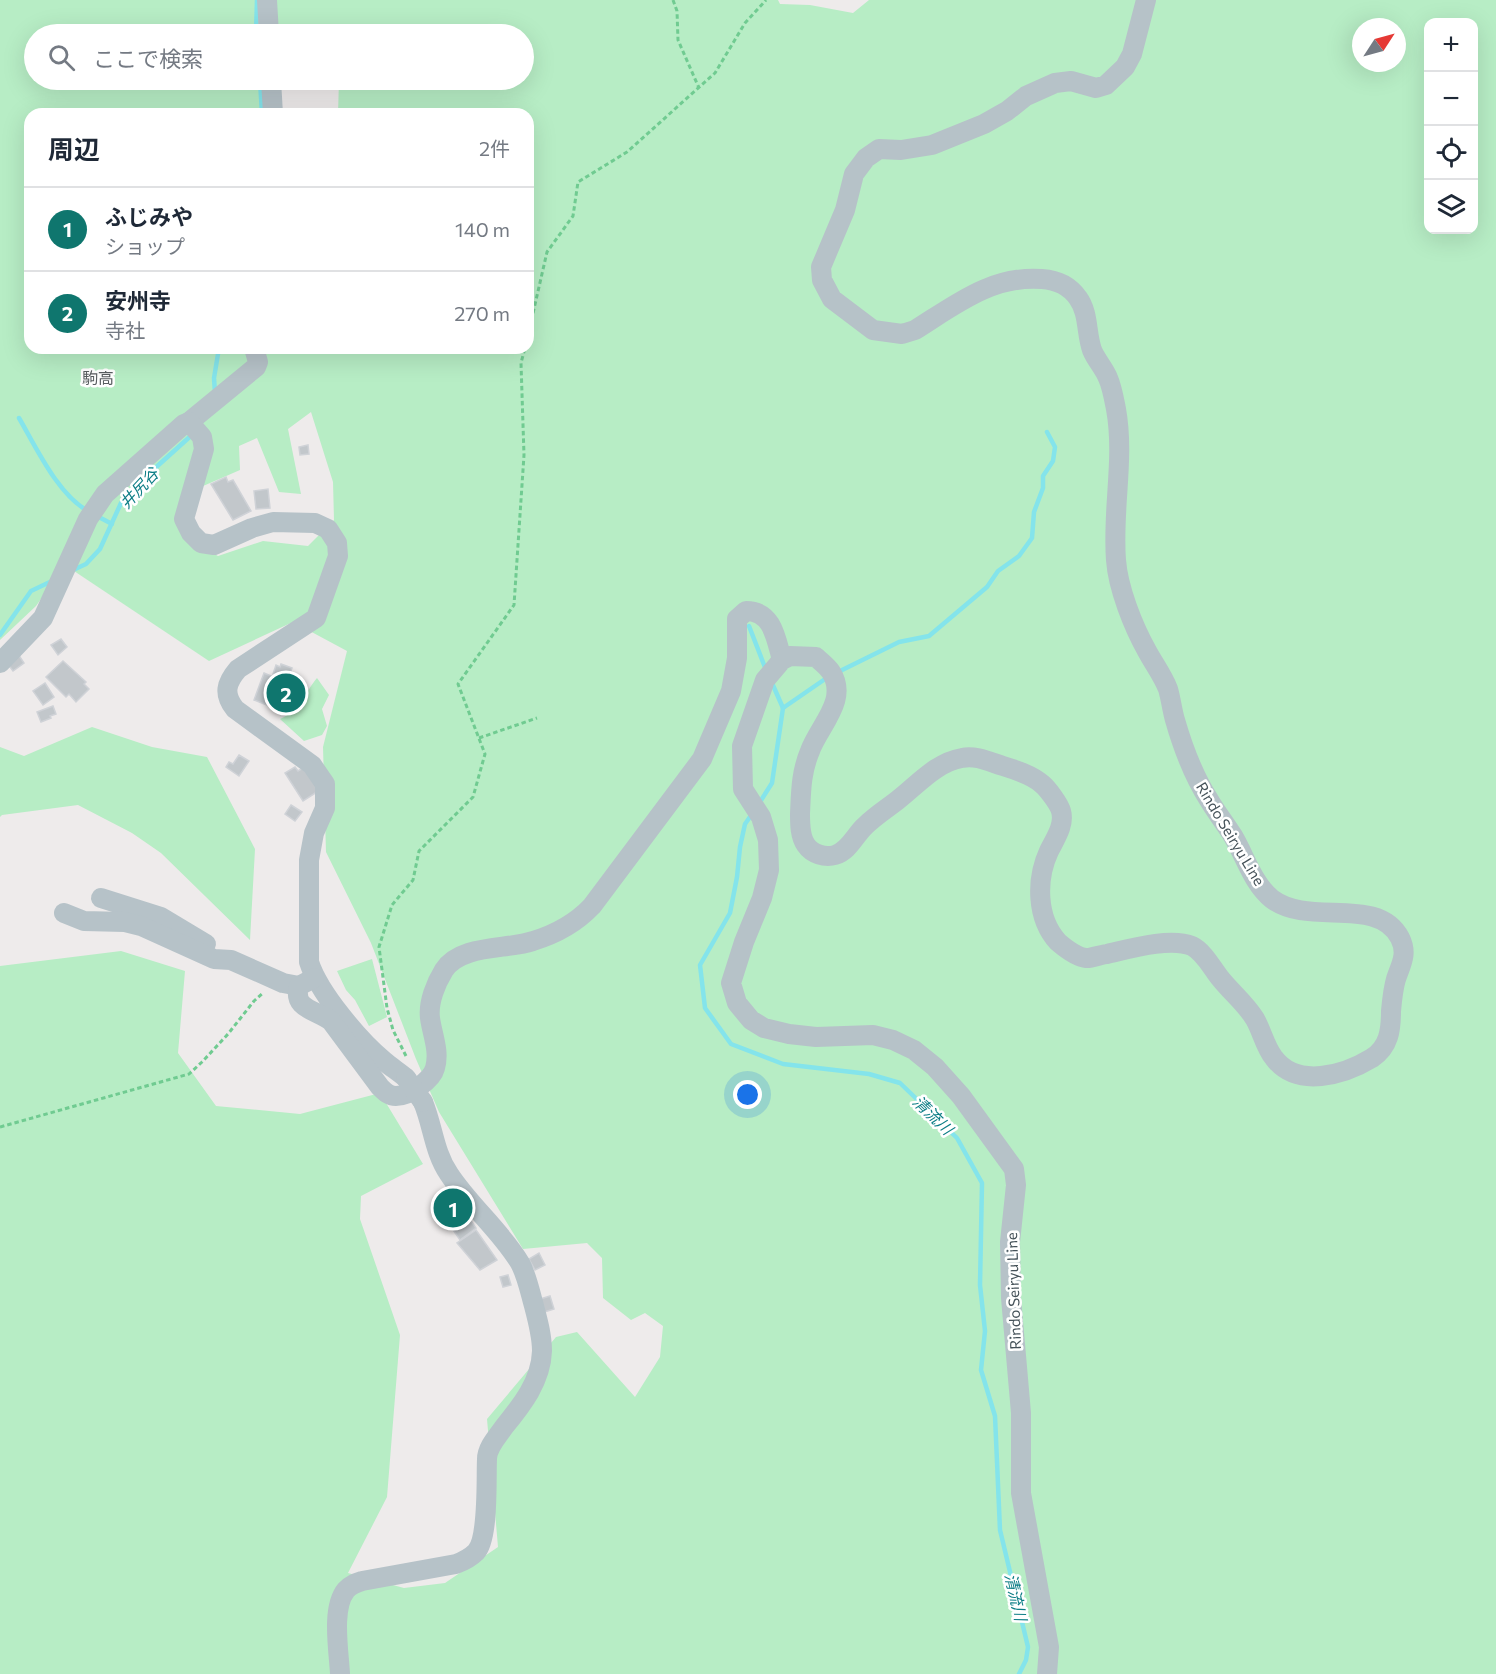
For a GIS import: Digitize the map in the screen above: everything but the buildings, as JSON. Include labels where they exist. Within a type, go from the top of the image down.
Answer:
[{"type":"street","points":[[267,0],[268,24]]},
{"type":"street","name":"Rindo Seiryu Line","points":[[1047,1674],[1049,1647],[1021,1493],[1021,1413],[1012,1319],[1010,1242],[1016,1185],[1014,1169],[962,1096],[935,1067],[914,1050],[892,1040],[873,1035],[816,1037],[764,1028],[751,1020],[738,1003],[731,983],[744,942],[762,898],[769,870],[768,840],[761,817],[743,789],[742,746],[765,680],[782,660],[790,656],[816,657],[832,676],[836,691],[835,706],[821,726],[810,748],[801,782],[800,826],[805,844],[819,855],[832,857],[845,850],[867,824],[945,764],[962,758],[977,758],[1020,771],[1043,785],[1061,810],[1060,830],[1047,855],[1040,877],[1044,923],[1054,938],[1069,951],[1086,959],[1156,944],[1190,945],[1203,955],[1236,998],[1252,1013],[1275,1062],[1302,1077],[1314,1078],[1347,1070],[1373,1057],[1383,1049],[1389,1038],[1395,980],[1402,965],[1404,950],[1399,935],[1391,924],[1382,918],[1369,915],[1296,911],[1275,902],[1261,888],[1190,766],[1174,718],[1167,685],[1144,646],[1128,610],[1116,563],[1116,492],[1120,460],[1116,407],[1108,377],[1091,348],[1084,309],[1078,297],[1069,287],[1058,281],[1022,278],[1008,280],[988,286],[915,330],[902,334],[873,330],[832,299],[822,280],[821,267],[845,210],[854,174],[866,158],[879,149],[901,150],[932,145],[984,124],[1007,111],[1026,96],[1055,84],[1071,81],[1096,88],[1106,85],[1125,67],[1132,54],[1146,0]]},
{"type":"street","points":[[272,90],[273,108]]},
{"type":"street","points":[[0,663],[43,618],[88,519],[105,494],[184,424],[256,367],[258,362],[256,354]]},
{"type":"street","points":[[189,422],[202,436],[204,449],[184,519],[191,533],[201,543],[214,545],[252,528],[273,522],[315,523],[328,529],[337,543],[338,556],[316,618],[238,669],[231,677],[227,689],[228,700],[236,709],[312,765],[325,784],[325,808],[314,833],[309,860],[309,962],[299,982],[298,997],[306,1009],[331,1021],[380,1088],[388,1095],[407,1094],[429,1078],[435,1070],[436,1046],[429,1016],[436,984],[446,967],[456,957],[531,942],[577,921],[592,906],[702,759],[731,691],[737,658],[737,619],[746,611],[757,611],[767,618],[782,660]]},
{"type":"street","points":[[101,898],[161,917],[231,960],[299,982],[384,1061],[404,1076],[423,1102],[429,1116],[437,1154],[449,1174],[520,1264],[538,1323],[542,1351],[533,1384],[521,1406],[495,1439],[487,1455],[482,1543],[468,1559],[456,1563],[351,1585],[341,1598],[337,1614],[340,1674]]},
{"type":"street","points":[[64,913],[84,921],[125,922],[141,926],[214,959],[231,960]]},
{"type":"path","points":[[673,0],[677,11],[678,40],[699,88]]},
{"type":"path","points":[[534,309],[547,252],[573,216],[578,182],[627,152],[715,73],[745,23],[766,0]]},
{"type":"path","points":[[404,1076],[407,1057],[393,1030],[387,1008],[379,947],[392,905],[412,880],[419,851],[473,797],[485,754],[458,684],[514,605],[524,455],[521,363],[523,354]]},
{"type":"path","points":[[479,738],[537,718]]},
{"type":"path","points":[[0,1127],[189,1074],[215,1048],[254,1001],[270,987],[299,982]]},
{"type":"green space","points":[[0,0],[778,0],[780,4],[810,5],[853,13],[869,0],[1496,0],[1496,1674],[0,1674],[0,966],[121,951],[185,971],[178,1053],[216,1106],[300,1114],[380,1093],[423,1164],[361,1196],[360,1219],[400,1335],[387,1497],[348,1573],[404,1588],[445,1583],[498,1547],[487,1419],[556,1337],[577,1332],[635,1397],[660,1357],[663,1326],[645,1313],[631,1320],[603,1298],[602,1258],[587,1243],[523,1249],[439,1112],[371,943],[326,852],[323,747],[347,651],[293,622],[209,661],[65,565],[36,606],[0,640]],"holes":[[[311,412],[333,482],[334,520],[308,546],[263,541],[218,556],[190,541],[187,493],[240,470],[239,446],[257,438],[279,492],[301,494],[288,429]]]},
{"type":"green space","points":[[317,678],[329,695],[322,709],[327,726],[322,735],[304,741],[280,719],[297,706]]},
{"type":"green space","points":[[92,727],[152,747],[207,757],[255,849],[250,940],[161,853],[132,833],[78,805],[0,817],[0,747],[24,756]]},
{"type":"green space","points":[[372,959],[387,1017],[369,1026],[337,971]]},
{"type":"waterway","name":"井尻谷","points":[[256,24],[257,0]]},
{"type":"waterway","name":"井尻谷","points":[[261,90],[262,108]]},
{"type":"waterway","name":"井尻谷","points":[[215,393],[214,378],[218,354]]},
{"type":"waterway","points":[[19,418],[57,482],[77,504],[88,511]]},
{"type":"waterway","points":[[836,673],[899,642],[929,636],[987,587],[998,571],[1019,556],[1032,538],[1034,512],[1043,488],[1043,476],[1053,461],[1055,447],[1047,432]]},
{"type":"waterway","name":"井尻谷","points":[[73,570],[86,564],[100,549],[121,503],[143,479],[194,433]]},
{"type":"waterway","points":[[95,515],[112,524]]},
{"type":"waterway","name":"井尻谷","points":[[0,635],[31,591],[52,581]]},
{"type":"waterway","points":[[749,626],[766,670]]},
{"type":"waterway","points":[[783,708],[828,677]]},
{"type":"waterway","points":[[772,683],[783,708]]},
{"type":"waterway","name":"清流川","points":[[758,805],[772,783],[783,708]]},
{"type":"waterway","name":"清流川","points":[[752,814],[745,824],[730,913],[700,965],[705,1008],[731,1044],[783,1064],[869,1074],[900,1083],[957,1138],[982,1183],[980,1285],[985,1331],[981,1370],[995,1416],[1000,1530],[1028,1647],[1026,1660],[1019,1674]]},
{"type":"place","name":"安州寺","points":[[286,693]]},
{"type":"place","name":"ふじみや","points":[[453,1208]]},
{"type":"district","name":"駒高","points":[[98,378]]}]
